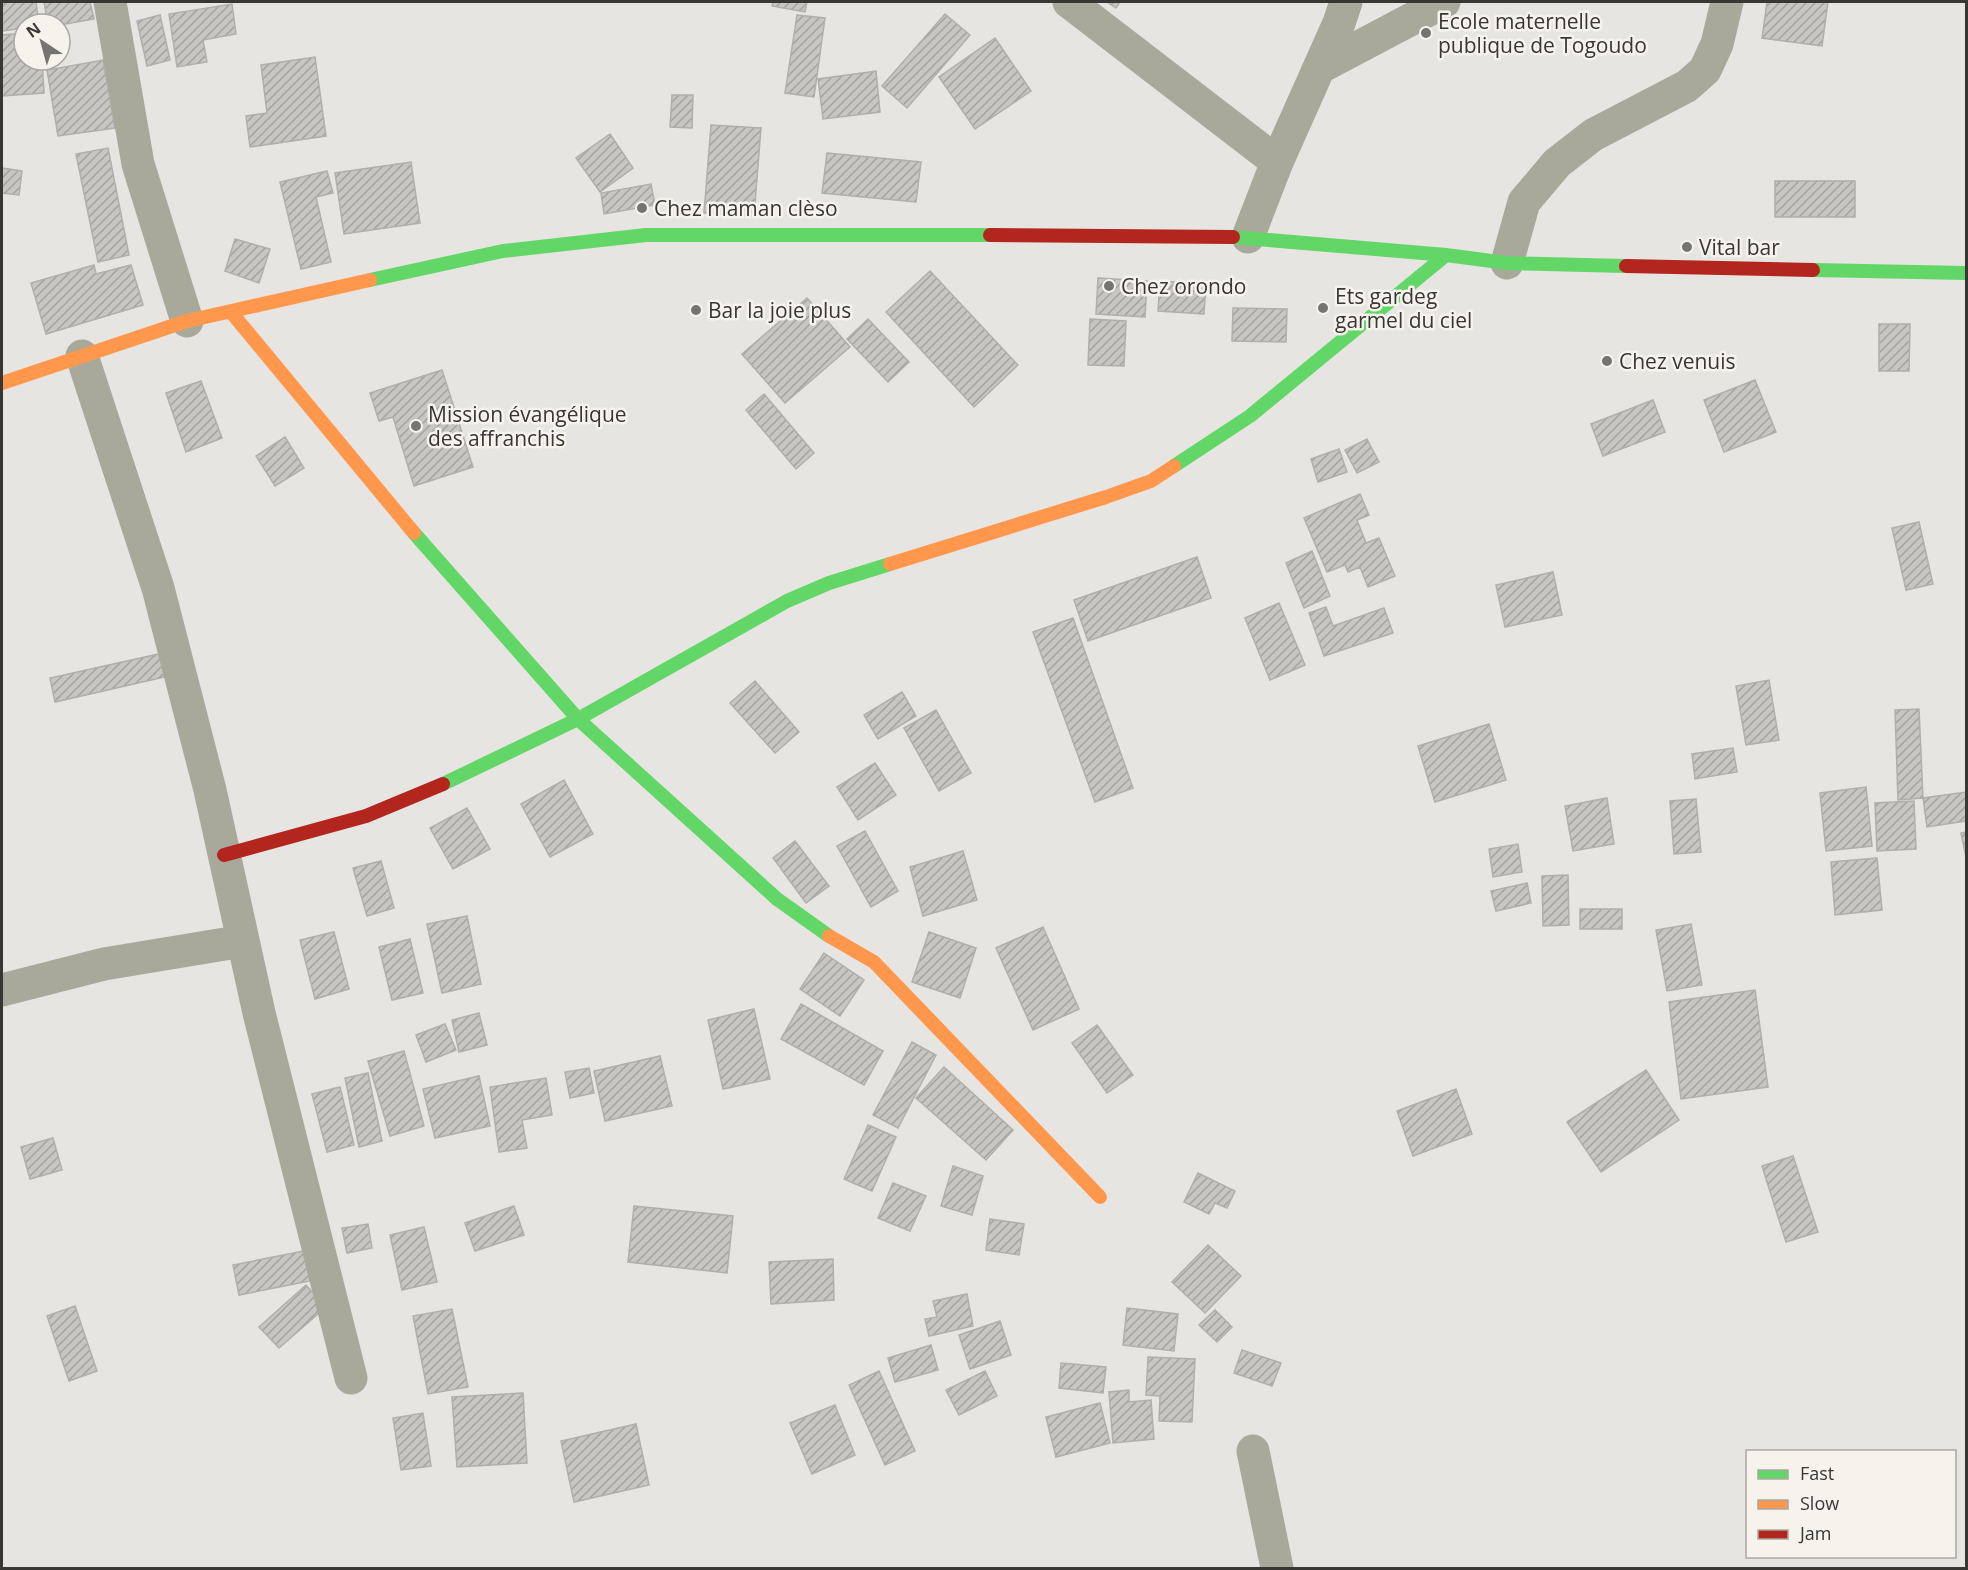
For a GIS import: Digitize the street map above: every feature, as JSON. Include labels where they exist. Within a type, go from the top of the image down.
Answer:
[{"type":"street","points":[[110,2],[138,164],[187,321]]},
{"type":"street","points":[[1069,2],[1277,162]]},
{"type":"street","points":[[1248,237],[1277,162],[1339,23],[1346,2]]},
{"type":"street","points":[[1319,68],[1444,2]]},
{"type":"street","points":[[1507,263],[1524,202],[1557,163],[1593,135],[1687,86],[1705,70],[1717,44],[1727,2]]},
{"type":"street","points":[[2,382],[187,321],[503,251],[646,235],[1248,237],[1446,255],[1507,263],[1966,273]]},
{"type":"street","points":[[224,855],[366,816],[447,783],[578,719],[787,601],[818,588],[1151,481],[1251,416],[1446,255]]},
{"type":"street","points":[[231,312],[437,561],[578,719],[777,899],[819,930],[874,962],[1100,1197]]},
{"type":"street","points":[[82,356],[158,588],[210,790],[259,1013],[351,1378]]},
{"type":"street","points":[[2,990],[104,964],[243,941]]},
{"type":"street","points":[[1253,1451],[1277,1569]]},
{"type":"building","points":[[2,2],[36,2],[37,12],[12,12],[12,30],[3,31]]},
{"type":"building","points":[[44,2],[90,2],[94,19],[72,23],[72,12],[46,12]]},
{"type":"building","points":[[773,2],[807,2],[805,12],[772,6]]},
{"type":"building","points":[[1107,2],[1120,2],[1116,8]]},
{"type":"building","points":[[1767,2],[1828,2],[1822,46],[1762,38]]},
{"type":"building","points":[[232,4],[236,34],[203,40],[207,62],[177,67],[169,14]]},
{"type":"building","points":[[945,14],[970,35],[907,108],[882,86]]},
{"type":"building","points":[[160,15],[170,60],[147,66],[137,21]]},
{"type":"building","points":[[797,15],[825,18],[814,97],[785,93]]},
{"type":"building","points":[[12,34],[12,72],[43,72],[44,93],[2,96],[2,35]]},
{"type":"building","points":[[995,38],[1031,91],[975,129],[939,77]]},
{"type":"building","points":[[315,57],[326,136],[250,147],[246,116],[267,113],[261,65]]},
{"type":"building","points":[[103,60],[115,128],[58,136],[47,72],[72,72],[72,66]]},
{"type":"building","points":[[876,71],[880,112],[823,119],[818,79]]},
{"type":"building","points":[[672,95],[693,95],[692,128],[670,127]]},
{"type":"building","points":[[711,125],[761,128],[754,216],[704,213]]},
{"type":"building","points":[[610,134],[633,168],[600,192],[576,158]]},
{"type":"building","points":[[108,148],[129,255],[98,262],[76,154]]},
{"type":"building","points":[[827,153],[921,162],[916,202],[822,193]]},
{"type":"building","points":[[411,162],[420,223],[344,234],[335,173]]},
{"type":"building","points":[[2,168],[22,171],[19,195],[2,193]]},
{"type":"building","points":[[327,171],[333,193],[316,197],[331,262],[301,269],[280,182]]},
{"type":"building","points":[[1775,181],[1855,181],[1855,217],[1775,217]]},
{"type":"building","points":[[651,184],[655,205],[604,214],[601,193]]},
{"type":"building","points":[[235,239],[270,249],[259,283],[225,271]]},
{"type":"building","points":[[94,265],[96,274],[131,265],[143,305],[46,334],[31,283]]},
{"type":"building","points":[[930,271],[1018,365],[974,407],[886,312]]},
{"type":"building","points":[[1098,278],[1147,281],[1145,317],[1096,314]]},
{"type":"building","points":[[1160,281],[1206,284],[1204,314],[1158,311]]},
{"type":"building","points":[[807,298],[850,347],[785,403],[742,354]]},
{"type":"building","points":[[1233,308],[1287,309],[1286,342],[1232,341]]},
{"type":"building","points":[[868,319],[909,362],[888,382],[847,339]]},
{"type":"building","points":[[1090,319],[1126,321],[1124,366],[1088,365]]},
{"type":"building","points":[[1879,324],[1910,324],[1909,371],[1879,371]]},
{"type":"building","points":[[442,370],[473,467],[414,486],[393,417],[379,421],[370,393]]},
{"type":"building","points":[[1755,380],[1776,432],[1724,452],[1704,400]]},
{"type":"building","points":[[201,381],[222,438],[186,452],[166,393]]},
{"type":"building","points":[[764,394],[814,453],[796,469],[746,410]]},
{"type":"building","points":[[1653,400],[1665,432],[1603,456],[1591,424]]},
{"type":"building","points":[[285,437],[304,468],[275,486],[256,456]]},
{"type":"building","points":[[1367,439],[1379,462],[1357,473],[1345,450]]},
{"type":"building","points":[[1339,449],[1347,472],[1318,482],[1311,459]]},
{"type":"building","points":[[1360,494],[1369,515],[1357,520],[1366,543],[1379,538],[1395,576],[1368,587],[1360,567],[1348,572],[1345,565],[1327,572],[1304,518]]},
{"type":"building","points":[[1919,522],[1933,584],[1906,590],[1892,528]]},
{"type":"building","points":[[1312,551],[1330,596],[1304,608],[1286,563]]},
{"type":"building","points":[[1197,557],[1211,598],[1088,641],[1074,600]]},
{"type":"building","points":[[1553,572],[1562,615],[1505,627],[1496,585]]},
{"type":"building","points":[[1279,603],[1305,665],[1270,680],[1245,618]]},
{"type":"building","points":[[1326,607],[1333,626],[1384,608],[1393,633],[1324,656],[1309,613]]},
{"type":"building","points":[[1073,618],[1133,788],[1095,802],[1033,632]]},
{"type":"building","points":[[163,653],[169,676],[55,702],[50,678]]},
{"type":"building","points":[[1769,680],[1779,740],[1746,745],[1736,686]]},
{"type":"building","points":[[755,681],[799,732],[775,753],[730,703]]},
{"type":"building","points":[[902,692],[916,716],[878,739],[864,715]]},
{"type":"building","points":[[1919,709],[1923,798],[1898,800],[1895,710]]},
{"type":"building","points":[[936,710],[971,773],[939,791],[904,728]]},
{"type":"building","points":[[1489,724],[1506,780],[1435,802],[1418,746]]},
{"type":"building","points":[[1733,748],[1737,772],[1695,779],[1692,754]]},
{"type":"building","points":[[875,763],[896,795],[858,820],[837,787]]},
{"type":"building","points":[[564,780],[593,834],[550,857],[521,804]]},
{"type":"building","points":[[1866,787],[1872,846],[1826,851],[1820,793]]},
{"type":"building","points":[[1966,792],[1966,821],[1927,827],[1923,798]]},
{"type":"building","points":[[1607,798],[1614,844],[1573,851],[1565,806]]},
{"type":"building","points":[[1696,799],[1701,852],[1674,854],[1670,801]]},
{"type":"building","points":[[1914,801],[1916,849],[1877,851],[1875,803]]},
{"type":"building","points":[[467,808],[490,849],[453,869],[430,828]]},
{"type":"building","points":[[865,831],[898,891],[871,907],[837,846]]},
{"type":"building","points":[[1966,832],[1966,857],[1961,833]]},
{"type":"building","points":[[795,841],[829,886],[806,903],[773,858]]},
{"type":"building","points":[[1518,844],[1522,872],[1493,877],[1489,849]]},
{"type":"building","points":[[963,851],[977,900],[923,916],[910,867]]},
{"type":"building","points":[[1877,858],[1882,910],[1835,915],[1831,862]]},
{"type":"building","points":[[381,861],[394,908],[367,916],[353,868]]},
{"type":"building","points":[[1568,875],[1569,925],[1543,926],[1542,876]]},
{"type":"building","points":[[1527,883],[1531,903],[1496,911],[1491,891]]},
{"type":"building","points":[[1580,909],[1622,909],[1622,929],[1580,929]]},
{"type":"building","points":[[467,916],[481,984],[442,993],[427,924]]},
{"type":"building","points":[[1691,924],[1702,985],[1667,991],[1656,930]]},
{"type":"building","points":[[1043,927],[1079,1009],[1033,1030],[996,948]]},
{"type":"building","points":[[334,932],[349,989],[315,999],[300,940]]},
{"type":"building","points":[[929,932],[976,948],[960,998],[912,982]]},
{"type":"building","points":[[410,939],[423,993],[392,1000],[379,947]]},
{"type":"building","points":[[824,953],[864,980],[840,1016],[800,989]]},
{"type":"building","points":[[1755,990],[1768,1087],[1681,1099],[1669,1002]]},
{"type":"building","points":[[801,1004],[883,1051],[864,1085],[781,1039]]},
{"type":"building","points":[[754,1009],[770,1079],[723,1089],[708,1020]]},
{"type":"building","points":[[479,1013],[487,1045],[459,1052],[452,1020]]},
{"type":"building","points":[[445,1024],[456,1050],[426,1062],[416,1035]]},
{"type":"building","points":[[1097,1025],[1133,1075],[1107,1093],[1072,1043]]},
{"type":"building","points":[[912,1042],[936,1055],[898,1128],[873,1115]]},
{"type":"building","points":[[404,1051],[424,1126],[390,1136],[368,1061]]},
{"type":"building","points":[[660,1056],[672,1106],[605,1121],[594,1071]]},
{"type":"building","points":[[944,1067],[1013,1130],[986,1160],[916,1098]]},
{"type":"building","points":[[589,1068],[594,1093],[570,1098],[565,1072]]},
{"type":"building","points":[[1646,1070],[1679,1120],[1601,1172],[1567,1122]]},
{"type":"building","points":[[368,1073],[382,1141],[359,1147],[345,1078]]},
{"type":"building","points":[[479,1076],[490,1126],[435,1138],[423,1089]]},
{"type":"building","points":[[546,1078],[552,1115],[522,1120],[527,1148],[499,1152],[490,1087]]},
{"type":"building","points":[[340,1087],[354,1145],[327,1152],[312,1094]]},
{"type":"building","points":[[1456,1089],[1472,1134],[1413,1156],[1397,1111]]},
{"type":"building","points":[[868,1125],[896,1137],[872,1191],[844,1179]]},
{"type":"building","points":[[53,1138],[62,1170],[30,1179],[21,1147]]},
{"type":"building","points":[[1793,1156],[1818,1232],[1786,1242],[1762,1166]]},
{"type":"building","points":[[953,1166],[983,1176],[972,1215],[941,1206]]},
{"type":"building","points":[[1198,1173],[1235,1191],[1227,1208],[1215,1203],[1209,1214],[1184,1202]]},
{"type":"building","points":[[893,1183],[926,1196],[910,1231],[878,1218]]},
{"type":"building","points":[[514,1206],[524,1235],[475,1251],[465,1223]]},
{"type":"building","points":[[634,1206],[733,1216],[727,1273],[628,1262]]},
{"type":"building","points":[[990,1219],[1024,1224],[1019,1255],[986,1250]]},
{"type":"building","points":[[368,1224],[372,1248],[347,1253],[342,1228]]},
{"type":"building","points":[[424,1227],[437,1282],[402,1290],[390,1235]]},
{"type":"building","points":[[1208,1245],[1241,1276],[1205,1313],[1172,1282]]},
{"type":"building","points":[[304,1251],[310,1281],[239,1295],[233,1265]]},
{"type":"building","points":[[833,1259],[834,1300],[771,1304],[769,1262]]},
{"type":"building","points":[[306,1285],[326,1307],[279,1348],[259,1327]]},
{"type":"building","points":[[967,1294],[973,1326],[929,1336],[925,1319],[937,1317],[933,1301]]},
{"type":"building","points":[[75,1306],[97,1371],[69,1381],[47,1316]]},
{"type":"building","points":[[1127,1308],[1178,1314],[1174,1351],[1123,1345]]},
{"type":"building","points":[[452,1309],[468,1387],[428,1394],[413,1316]]},
{"type":"building","points":[[1215,1310],[1232,1327],[1217,1342],[1199,1325]]},
{"type":"building","points":[[1000,1321],[1011,1355],[970,1369],[959,1335]]},
{"type":"building","points":[[931,1345],[938,1370],[895,1382],[888,1358]]},
{"type":"building","points":[[1242,1350],[1281,1363],[1272,1386],[1234,1373]]},
{"type":"building","points":[[1148,1357],[1195,1359],[1192,1422],[1159,1421],[1160,1396],[1146,1395]]},
{"type":"building","points":[[1061,1363],[1106,1367],[1103,1393],[1059,1388]]},
{"type":"building","points":[[879,1371],[915,1451],[885,1465],[849,1385]]},
{"type":"building","points":[[985,1371],[997,1396],[959,1415],[946,1390]]},
{"type":"building","points":[[1129,1390],[1129,1402],[1151,1400],[1154,1439],[1113,1443],[1109,1392]]},
{"type":"building","points":[[523,1393],[527,1463],[457,1467],[452,1397]]},
{"type":"building","points":[[1100,1403],[1110,1443],[1056,1457],[1046,1417]]},
{"type":"building","points":[[835,1405],[855,1455],[812,1474],[790,1423]]},
{"type":"building","points":[[423,1413],[431,1466],[401,1470],[393,1418]]},
{"type":"building","points":[[636,1424],[649,1485],[574,1502],[561,1441]]},
{"type":"traffic: fast","points":[[370,280],[503,251],[646,235],[990,235]]},
{"type":"traffic: fast","points":[[1233,237],[1446,255],[1507,263],[1626,266]]},
{"type":"traffic: fast","points":[[1174,466],[1250,416],[1446,255]]},
{"type":"traffic: fast","points":[[1813,270],[1966,273]]},
{"type":"traffic: fast","points":[[414,533],[578,719],[777,899],[829,936]]},
{"type":"traffic: fast","points":[[443,784],[578,719],[787,601],[829,583],[890,564]]},
{"type":"traffic: slow","points":[[2,383],[187,321],[370,280]]},
{"type":"traffic: slow","points":[[231,312],[414,533]]},
{"type":"traffic: slow","points":[[890,564],[1106,497],[1151,481],[1174,466]]},
{"type":"traffic: slow","points":[[829,936],[874,962],[1100,1197]]},
{"type":"traffic: jam","points":[[990,235],[1233,237]]},
{"type":"traffic: jam","points":[[1626,266],[1813,270]]},
{"type":"traffic: jam","points":[[224,855],[366,816],[443,784]]},
{"type":"place","name":"Ecole maternelle publique de Togoudo","points":[[1426,33]]},
{"type":"place","name":"Chez maman clèso","points":[[642,208]]},
{"type":"place","name":"Vital bar","points":[[1687,247]]},
{"type":"place","name":"Chez orondo","points":[[1109,286]]},
{"type":"place","name":"Ets gardeg garmel du ciel","points":[[1323,308]]},
{"type":"place","name":"Bar la joie plus","points":[[696,310]]},
{"type":"place","name":"Chez venuis","points":[[1607,361]]},
{"type":"place","name":"Mission évangélique des affranchis","points":[[416,426]]}]
